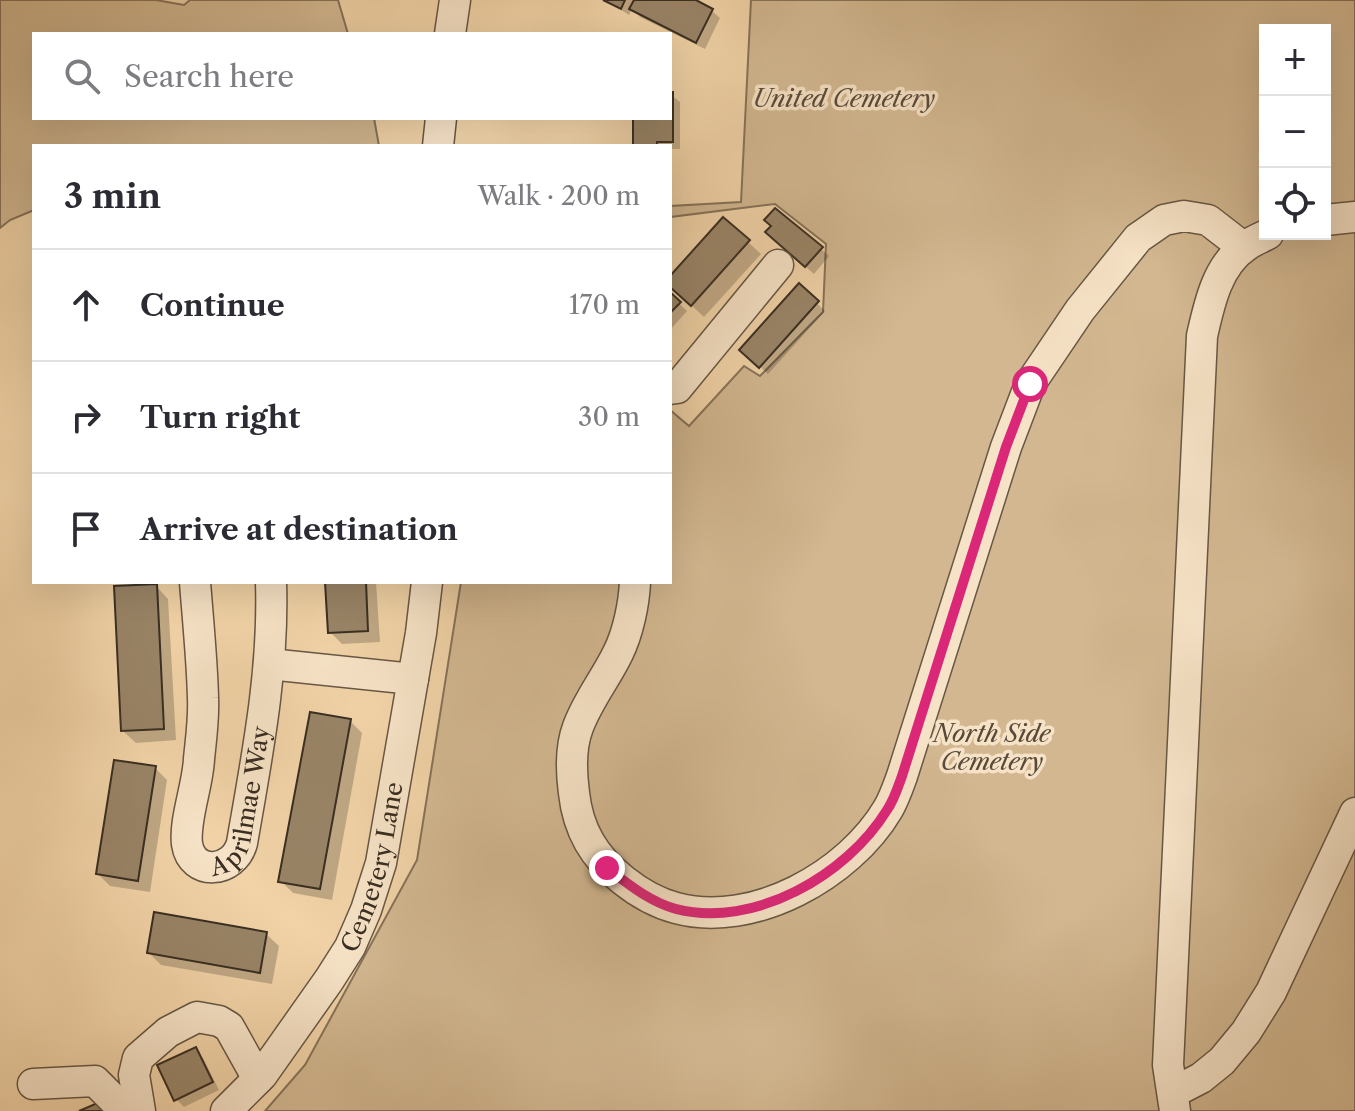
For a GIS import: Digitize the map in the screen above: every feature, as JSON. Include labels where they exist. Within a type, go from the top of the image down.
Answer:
[{"type":"street","points":[[450,32],[455,0]]},
{"type":"street","points":[[438,144],[441,120]]},
{"type":"street","points":[[635,584],[620,651],[577,729],[571,759],[574,795],[584,837],[607,868],[639,892],[676,909],[720,913],[772,902],[812,884],[855,850],[888,810],[902,776],[1006,447],[1030,384],[1080,310],[1138,238],[1164,220],[1184,216],[1208,220],[1256,240],[1224,271],[1210,299],[1202,336],[1168,1065],[1175,1102]]},
{"type":"street","points":[[1331,219],[1355,217]]},
{"type":"street","points":[[672,389],[677,388],[778,265]]},
{"type":"street","name":"Aprilmae Way","points":[[195,584],[204,701],[199,766],[187,843],[194,859],[210,868],[227,865],[240,852],[266,700],[272,627],[271,584]]},
{"type":"street","name":"Cemetery Lane","points":[[226,1111],[258,1079],[329,980],[350,947],[366,910],[381,863],[427,584]]},
{"type":"street","points":[[269,664],[413,679]]},
{"type":"street","points":[[1175,1102],[1222,1061],[1246,1032],[1271,992],[1355,813]]},
{"type":"street","points":[[140,1111],[134,1075],[138,1058],[168,1032],[197,1017],[219,1021],[229,1027],[258,1079]]},
{"type":"street","points":[[33,1084],[95,1081],[125,1111]]},
{"type":"green space","points":[[0,0],[156,0],[184,5],[190,0],[338,0],[347,32],[32,32],[32,120],[374,120],[379,144],[32,144],[32,211],[0,228]]},
{"type":"green space","name":"North Side Cemetery","points":[[751,0],[1355,0],[1355,1111],[265,1111],[305,1065],[417,860],[461,584],[672,584],[672,412],[689,426],[744,366],[760,376],[823,312],[826,244],[775,204],[672,217],[672,206],[741,202]]},
{"type":"building","points":[[603,0],[625,0],[621,9]]},
{"type":"building","points":[[634,0],[696,0],[713,9],[696,43],[629,9]]},
{"type":"building","points":[[673,92],[673,142],[633,144],[633,120],[672,120]]},
{"type":"building","points":[[775,208],[823,247],[805,267],[765,232],[771,226],[764,220]]},
{"type":"building","points":[[723,217],[750,240],[691,306],[672,289],[672,274]]},
{"type":"building","points":[[799,283],[819,301],[759,368],[739,350]]},
{"type":"building","points":[[672,294],[681,302],[672,311]]},
{"type":"building","points":[[157,584],[164,729],[121,731],[114,586]]},
{"type":"building","points":[[325,584],[366,584],[368,631],[328,633]]},
{"type":"building","points":[[310,712],[351,719],[320,889],[278,882]]},
{"type":"building","points":[[114,760],[156,766],[138,881],[96,874]]},
{"type":"building","points":[[154,912],[267,932],[260,973],[147,953]]},
{"type":"building","points":[[196,1047],[213,1082],[174,1101],[157,1065]]},
{"type":"building","points":[[107,1099],[113,1111],[79,1111]]},
{"type":"route","points":[[607,868],[639,892],[676,909],[720,913],[772,902],[812,884],[855,850],[888,810],[902,776],[1006,447],[1030,384]]},
{"type":"park label","name":"United Cemetery","points":[[844,99]]}]
